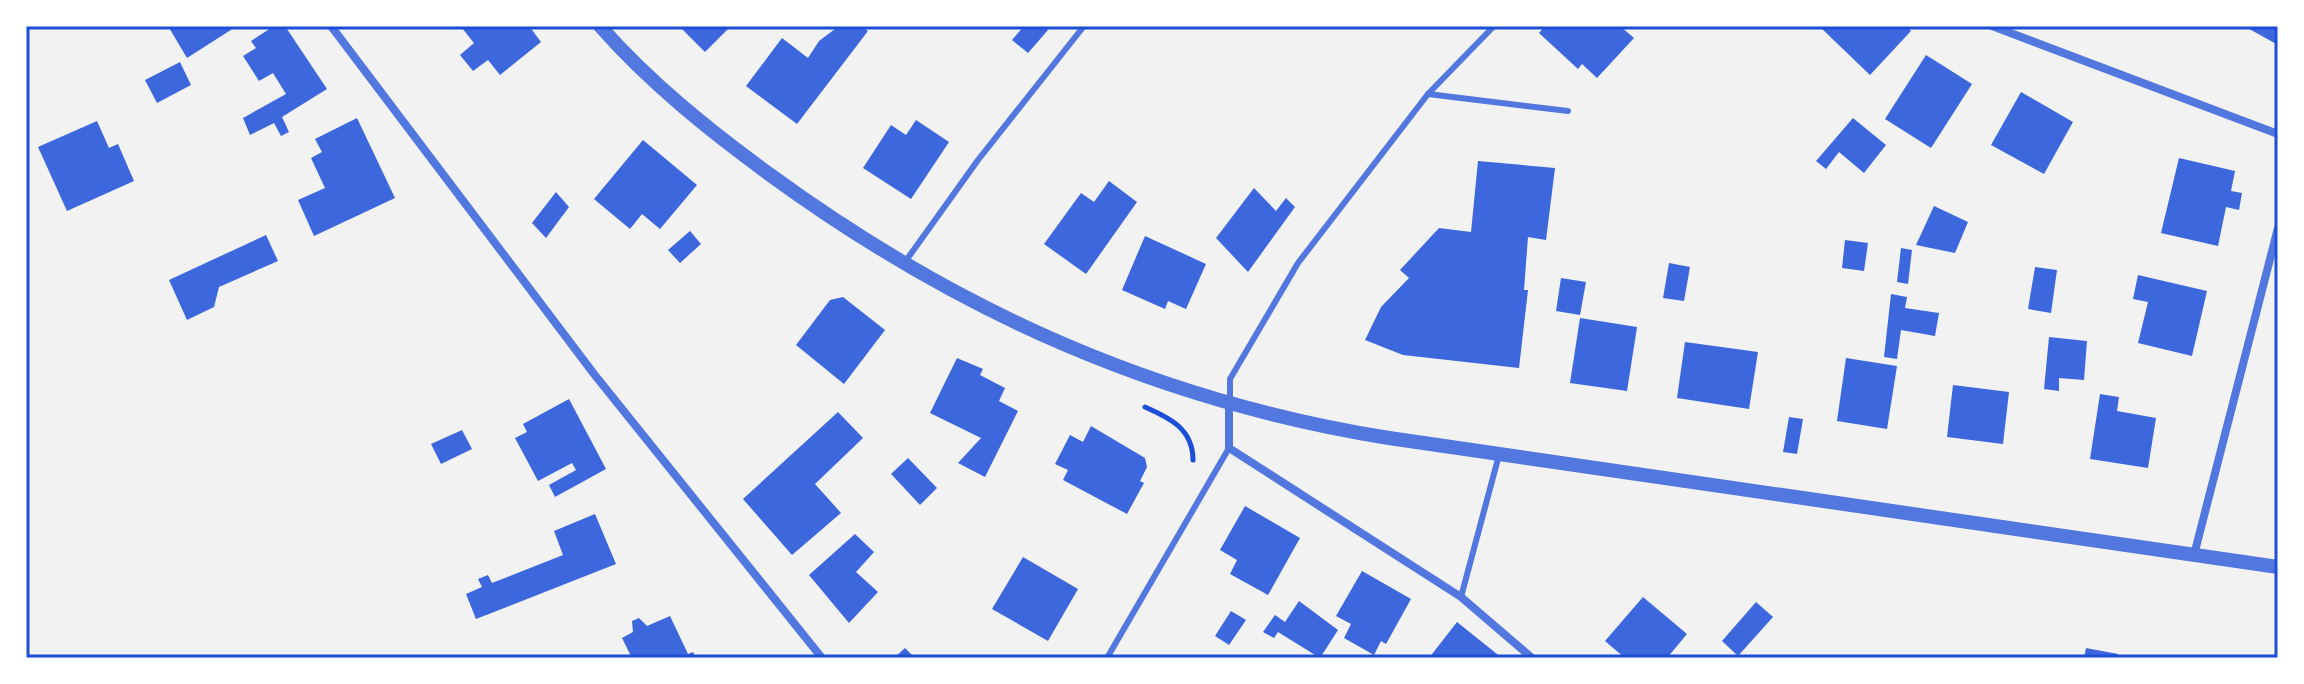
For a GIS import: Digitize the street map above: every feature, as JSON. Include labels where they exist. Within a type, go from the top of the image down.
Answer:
[{"type":"street","points":[[331,26],[594,374],[822,658]]},
{"type":"street","points":[[600,26],[674,98],[742,154],[824,214],[1033,331],[1120,368],[1229,406],[1331,429],[1499,455],[2278,567]]},
{"type":"street","points":[[1992,26],[2278,134]]},
{"type":"street","points":[[2194,555],[2278,228]]},
{"type":"street","points":[[1229,406],[1229,448],[1461,597],[1532,658]]},
{"type":"lane","points":[[905,262],[978,160],[1084,26]]},
{"type":"lane","points":[[1229,406],[1230,379],[1298,263],[1428,94],[1494,26]]},
{"type":"lane","points":[[1428,94],[1568,111]]},
{"type":"lane","points":[[1107,658],[1229,448]]},
{"type":"lane","points":[[1461,597],[1499,455]]},
{"type":"path","points":[[1136,403],[1171,419],[1186,431],[1193,449],[1194,468]]},
{"type":"building","points":[[168,26],[237,26],[187,58]]},
{"type":"building","points":[[274,26],[285,26],[327,89],[282,117],[289,132],[281,136],[274,123],[250,135],[243,118],[286,94],[273,73],[259,81],[243,56],[256,48],[251,41]]},
{"type":"building","points":[[529,26],[541,42],[500,75],[488,60],[473,71],[460,55],[474,43],[462,28]]},
{"type":"building","points":[[679,26],[731,26],[705,52]]},
{"type":"building","points":[[839,26],[861,26],[868,31],[797,124],[746,86],[782,38],[808,58],[819,41]]},
{"type":"building","points":[[1024,26],[1043,26],[1048,30],[1028,53],[1012,40]]},
{"type":"building","points":[[1545,26],[1620,26],[1634,38],[1597,78],[1582,64],[1578,69],[1539,33]]},
{"type":"building","points":[[1819,26],[1906,26],[1911,31],[1870,75]]},
{"type":"building","points":[[2244,26],[2278,26],[2278,45]]},
{"type":"building","points":[[1926,55],[1972,84],[1931,148],[1885,119]]},
{"type":"building","points":[[180,62],[191,85],[157,103],[145,80]]},
{"type":"building","points":[[2021,92],[2073,122],[2044,174],[1991,145]]},
{"type":"building","points":[[357,118],[395,198],[314,236],[298,200],[325,188],[311,158],[322,152],[315,139]]},
{"type":"building","points":[[1853,118],[1886,145],[1864,173],[1839,152],[1826,169],[1816,161]]},
{"type":"building","points":[[916,120],[949,142],[911,199],[863,168],[891,125],[906,135]]},
{"type":"building","points":[[97,121],[109,148],[118,144],[134,181],[67,211],[38,147]]},
{"type":"building","points":[[643,140],[697,185],[660,229],[642,214],[630,229],[594,199]]},
{"type":"building","points":[[2179,158],[2235,171],[2231,191],[2242,193],[2239,210],[2226,207],[2218,246],[2161,233]]},
{"type":"building","points":[[1478,161],[1555,168],[1546,240],[1528,237],[1524,290],[1528,290],[1519,368],[1403,355],[1365,340],[1381,307],[1409,278],[1400,270],[1439,228],[1471,232]]},
{"type":"building","points":[[1109,181],[1137,202],[1086,274],[1044,244],[1081,193],[1094,202]]},
{"type":"building","points":[[1254,188],[1276,211],[1286,198],[1295,207],[1248,272],[1216,238]]},
{"type":"building","points":[[556,192],[569,207],[546,238],[532,223]]},
{"type":"building","points":[[1934,206],[1968,222],[1955,253],[1916,245]]},
{"type":"building","points":[[690,231],[701,244],[680,263],[668,250]]},
{"type":"building","points":[[266,235],[278,261],[219,287],[214,307],[187,320],[169,280]]},
{"type":"building","points":[[1145,236],[1206,264],[1186,309],[1168,301],[1165,309],[1122,290]]},
{"type":"building","points":[[1845,240],[1868,243],[1864,271],[1842,268]]},
{"type":"building","points":[[1901,248],[1912,250],[1908,284],[1897,282]]},
{"type":"building","points":[[1669,263],[1690,267],[1684,301],[1663,298]]},
{"type":"building","points":[[2035,267],[2057,270],[2051,313],[2028,309]]},
{"type":"building","points":[[2138,275],[2207,291],[2192,356],[2138,343],[2148,302],[2133,299]]},
{"type":"building","points":[[1561,278],[1586,282],[1580,315],[1556,311]]},
{"type":"building","points":[[1891,294],[1907,297],[1905,308],[1939,313],[1935,336],[1901,330],[1897,359],[1884,357]]},
{"type":"building","points":[[843,297],[885,330],[844,384],[796,345],[830,300]]},
{"type":"building","points":[[1580,318],[1637,327],[1627,391],[1570,383]]},
{"type":"building","points":[[2049,337],[2087,341],[2084,380],[2059,378],[2059,391],[2044,389]]},
{"type":"building","points":[[1685,342],[1758,352],[1749,409],[1677,398]]},
{"type":"building","points":[[957,358],[983,369],[980,375],[1005,388],[999,401],[1018,411],[985,477],[958,463],[981,438],[930,413]]},
{"type":"building","points":[[1846,358],[1897,366],[1887,429],[1837,421]]},
{"type":"building","points":[[1953,385],[2009,392],[2003,444],[1947,437]]},
{"type":"building","points":[[2100,394],[2119,397],[2117,411],[2156,418],[2148,468],[2090,459]]},
{"type":"building","points":[[569,399],[606,469],[555,497],[549,485],[576,470],[572,463],[538,481],[515,438],[527,432],[523,424]]},
{"type":"building","points":[[838,412],[863,438],[815,484],[841,513],[792,555],[743,499]]},
{"type":"building","points":[[1789,417],[1803,419],[1797,454],[1783,452]]},
{"type":"building","points":[[1091,426],[1145,458],[1147,467],[1140,481],[1144,483],[1127,514],[1063,480],[1068,470],[1055,464],[1070,435],[1083,442]]},
{"type":"building","points":[[462,430],[472,449],[441,464],[431,444]]},
{"type":"building","points":[[908,458],[937,488],[920,505],[891,474]]},
{"type":"building","points":[[1245,506],[1300,538],[1268,595],[1230,574],[1237,560],[1220,550]]},
{"type":"building","points":[[595,514],[616,564],[476,619],[466,594],[482,587],[478,579],[488,575],[492,583],[563,555],[554,531]]},
{"type":"building","points":[[855,534],[874,552],[856,572],[878,592],[849,623],[809,575]]},
{"type":"building","points":[[1023,557],[1078,589],[1048,641],[992,609]]},
{"type":"building","points":[[1362,571],[1411,599],[1386,644],[1381,641],[1374,655],[1344,638],[1351,624],[1336,616]]},
{"type":"building","points":[[1643,597],[1687,634],[1667,658],[1625,658],[1605,641]]},
{"type":"building","points":[[1299,601],[1338,630],[1320,658],[1278,632],[1274,638],[1263,632],[1275,615],[1285,622]]},
{"type":"building","points":[[1756,602],[1773,617],[1738,656],[1722,641]]},
{"type":"building","points":[[1231,611],[1246,620],[1229,645],[1215,636]]},
{"type":"building","points":[[670,616],[688,654],[693,652],[696,658],[625,658],[631,656],[622,638],[633,632],[632,621],[639,618],[647,626]]},
{"type":"building","points":[[1457,622],[1502,658],[1429,658]]},
{"type":"building","points":[[905,648],[915,658],[894,658]]},
{"type":"building","points":[[2086,648],[2118,654],[2118,658],[2084,658]]}]
